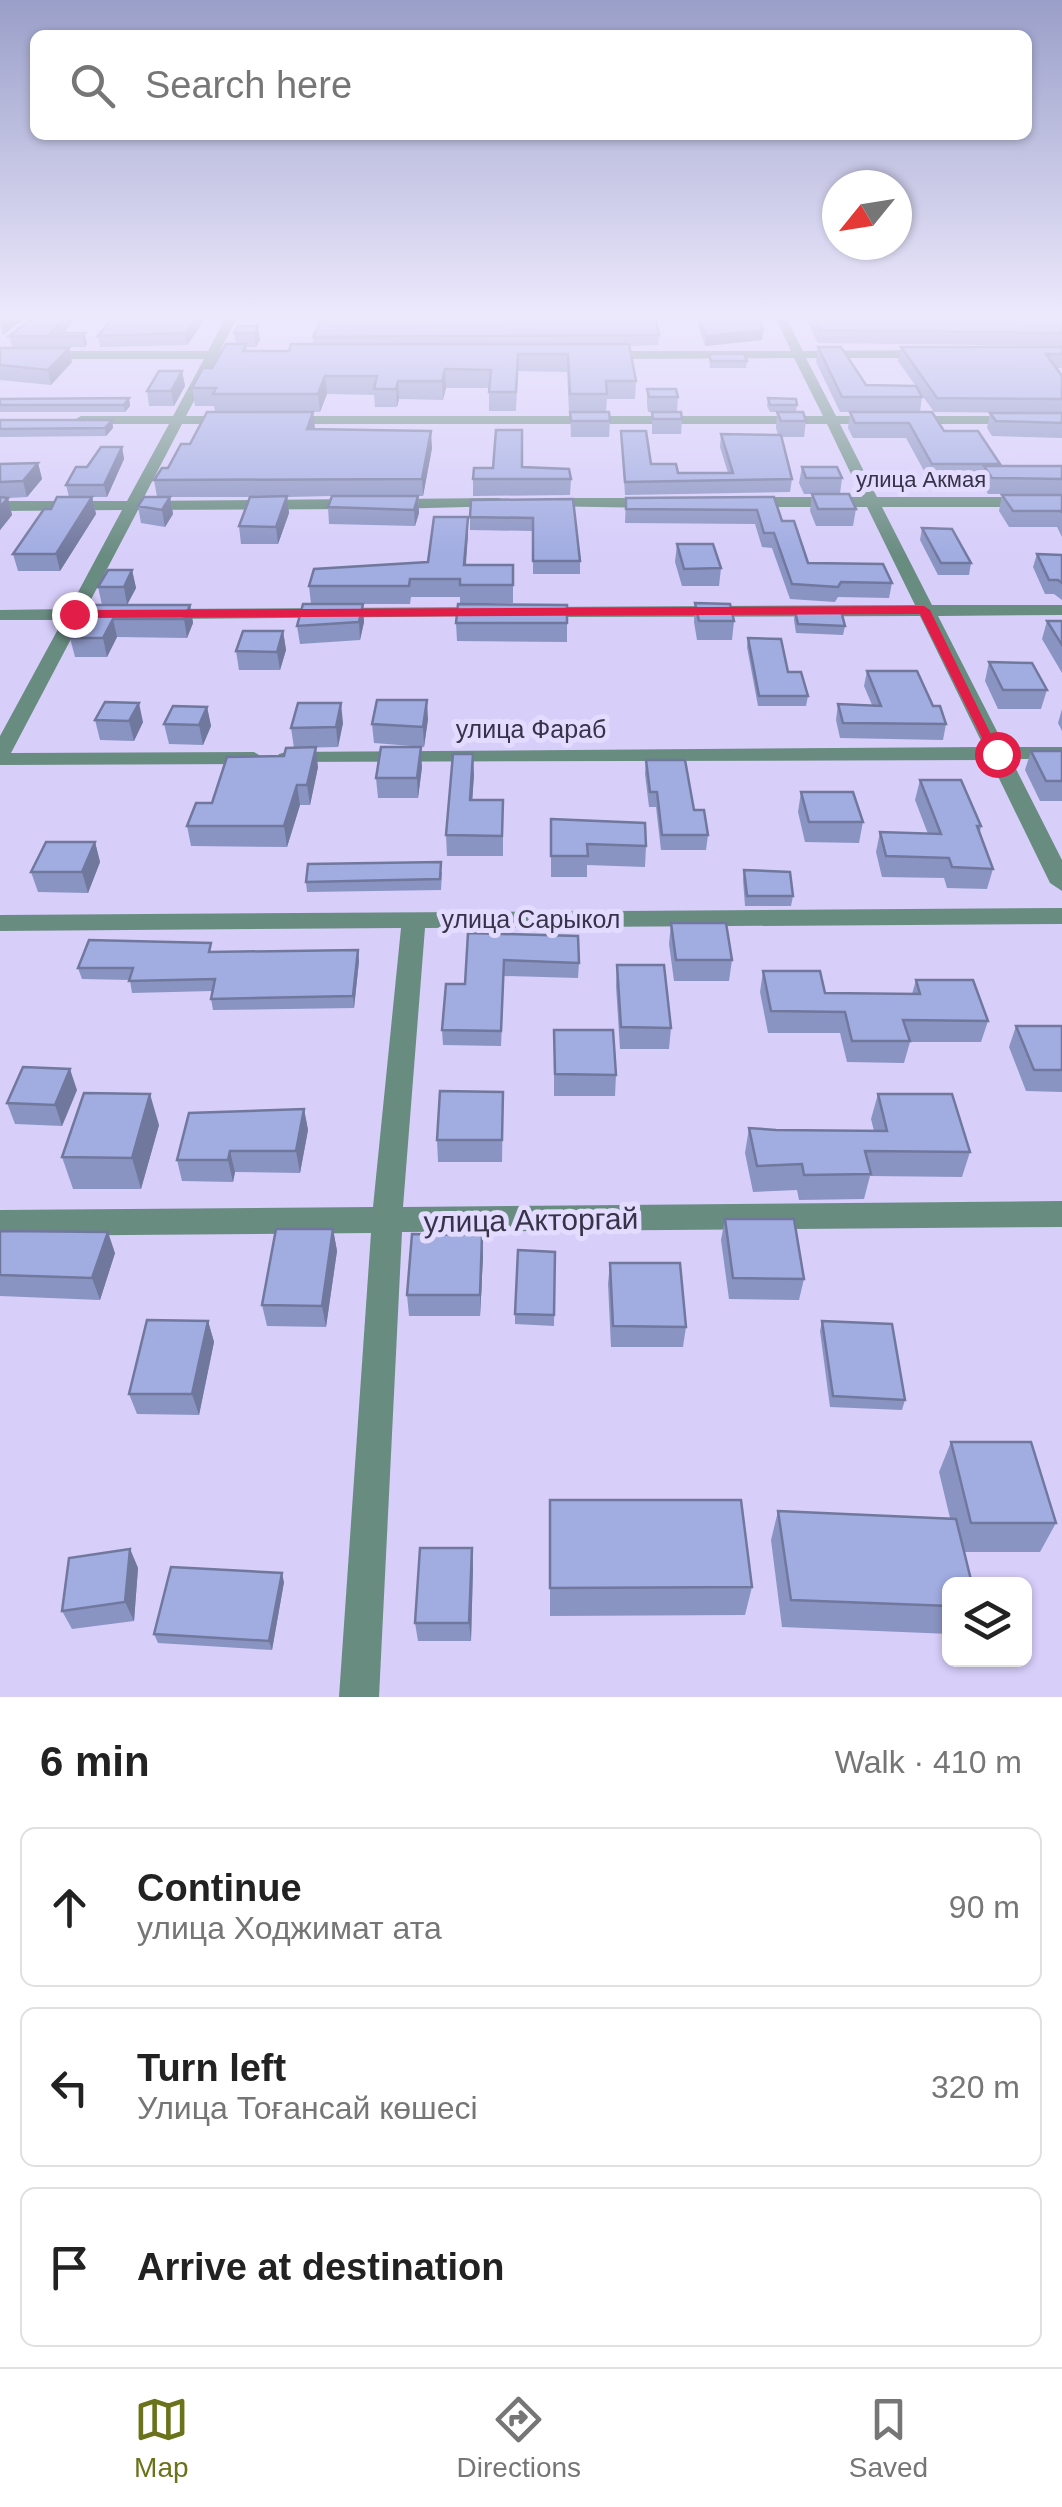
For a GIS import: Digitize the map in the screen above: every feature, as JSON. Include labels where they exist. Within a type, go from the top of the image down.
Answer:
[{"type":"street","points":[[0,757],[188,396]]},
{"type":"street","points":[[820,396],[1062,883]]},
{"type":"street","points":[[59,420],[256,420]]},
{"type":"street","points":[[276,420],[1062,420]]},
{"type":"street","points":[[0,506],[678,502]]},
{"type":"street","name":"улица Акмая","points":[[736,502],[1062,502]]},
{"type":"street","points":[[0,615],[1062,610]]},
{"type":"street","name":"улица Фараб","points":[[0,757],[1062,753]]},
{"type":"street","name":"улица Сарыкол","points":[[0,923],[1062,916]]},
{"type":"street","points":[[359,1697],[388,1221],[414,920]]},
{"type":"street","name":"улица Акторгай","points":[[0,1223],[1062,1214]]},
{"type":"building","points":[[842,396],[922,397],[842,397]]},
{"type":"building","points":[[936,396],[1062,396],[1062,399]]},
{"type":"building","points":[[129,398],[124,405],[0,405],[0,399]]},
{"type":"building","points":[[768,398],[796,399],[797,405],[770,405]]},
{"type":"building","points":[[207,412],[313,412],[307,429],[431,431],[422,479],[154,480],[162,468],[168,468],[181,444],[190,444]]},
{"type":"building","points":[[570,412],[609,412],[610,421],[571,421]]},
{"type":"building","points":[[652,412],[681,412],[682,419],[653,419]]},
{"type":"building","points":[[777,412],[803,412],[806,421],[781,421]]},
{"type":"building","points":[[850,412],[932,412],[944,431],[978,431],[1000,464],[932,464],[909,423],[855,423]]},
{"type":"building","points":[[990,413],[1062,413],[1062,423],[996,421]]},
{"type":"building","points":[[0,420],[112,420],[105,428],[0,429]]},
{"type":"building","points":[[496,430],[522,430],[522,467],[569,469],[571,479],[473,479],[474,468],[493,468]]},
{"type":"building","points":[[621,431],[646,431],[651,464],[676,464],[678,473],[733,473],[721,434],[781,435],[792,479],[625,482]]},
{"type":"building","points":[[101,447],[122,447],[104,485],[66,485],[76,467],[87,467]]},
{"type":"building","points":[[38,463],[23,481],[0,482],[0,464]]},
{"type":"building","points":[[984,466],[1062,466],[1062,479],[992,478]]},
{"type":"building","points":[[802,467],[837,467],[842,478],[806,478]]},
{"type":"building","points":[[812,494],[849,494],[856,509],[818,509]]},
{"type":"building","points":[[1002,495],[1062,495],[1062,513],[1013,511]]},
{"type":"building","points":[[287,496],[276,527],[239,526],[250,497]]},
{"type":"building","points":[[332,496],[418,496],[414,510],[328,507]]},
{"type":"building","points":[[57,497],[92,497],[56,554],[13,554],[44,509],[51,509]]},
{"type":"building","points":[[144,497],[170,497],[162,510],[138,506]]},
{"type":"building","points":[[774,497],[782,521],[794,521],[808,563],[883,564],[892,583],[841,582],[838,587],[792,584],[774,533],[764,533],[757,510],[626,509],[626,498]]},
{"type":"building","points":[[573,499],[580,561],[533,561],[533,518],[470,517],[471,500]]},
{"type":"building","points":[[434,517],[468,517],[464,565],[513,565],[513,585],[460,585],[460,579],[410,579],[409,586],[309,586],[314,569],[428,562]]},
{"type":"building","points":[[922,528],[952,529],[971,563],[941,563]]},
{"type":"building","points":[[677,544],[713,544],[721,568],[684,569]]},
{"type":"building","points":[[1037,554],[1062,555],[1062,583],[1049,580]]},
{"type":"building","points":[[108,570],[132,570],[124,587],[98,587]]},
{"type":"building","points":[[695,603],[730,604],[734,621],[699,621]]},
{"type":"building","points":[[303,604],[363,604],[359,622],[297,626]]},
{"type":"building","points":[[458,604],[567,605],[567,623],[456,623]]},
{"type":"building","points":[[88,605],[190,605],[184,619],[113,619],[103,638],[70,638]]},
{"type":"building","points":[[795,611],[841,611],[845,626],[798,624]]},
{"type":"building","points":[[1047,621],[1062,621],[1062,645]]},
{"type":"building","points":[[243,631],[283,631],[277,652],[236,651]]},
{"type":"building","points":[[748,638],[781,639],[788,672],[801,672],[808,696],[759,696]]},
{"type":"building","points":[[989,662],[1032,663],[1047,690],[1003,690]]},
{"type":"building","points":[[867,671],[917,671],[933,706],[940,706],[946,724],[843,723],[838,704],[881,706]]},
{"type":"building","points":[[377,700],[427,700],[423,727],[372,724]]},
{"type":"building","points":[[105,702],[139,703],[129,721],[95,720]]},
{"type":"building","points":[[298,703],[341,703],[336,727],[291,728]]},
{"type":"building","points":[[173,706],[207,707],[199,725],[164,724]]},
{"type":"building","points":[[316,747],[307,785],[297,785],[284,826],[187,826],[196,803],[212,803],[227,757],[284,756],[286,748]]},
{"type":"building","points":[[381,747],[421,747],[417,778],[376,778]]},
{"type":"building","points":[[1031,751],[1062,751],[1062,781],[1046,781]]},
{"type":"building","points":[[453,754],[473,754],[470,800],[503,800],[502,836],[446,835]]},
{"type":"building","points":[[646,760],[685,760],[694,810],[704,810],[708,835],[662,835],[657,792],[650,792]]},
{"type":"building","points":[[920,780],[961,780],[981,826],[977,826],[993,869],[952,867],[949,858],[886,856],[880,832],[941,834]]},
{"type":"building","points":[[801,792],[853,792],[863,822],[809,822]]},
{"type":"building","points":[[551,819],[645,823],[646,846],[587,844],[588,856],[551,856]]},
{"type":"building","points":[[46,842],[95,842],[82,872],[31,872]]},
{"type":"building","points":[[441,862],[440,879],[306,882],[308,864]]},
{"type":"building","points":[[744,870],[790,872],[793,896],[747,896]]},
{"type":"building","points":[[671,923],[726,923],[732,960],[676,960]]},
{"type":"building","points":[[468,933],[578,936],[579,963],[504,960],[501,1031],[442,1030],[446,984],[465,984]]},
{"type":"building","points":[[89,940],[211,943],[209,952],[358,950],[353,996],[211,999],[215,979],[129,981],[133,968],[78,968]]},
{"type":"building","points":[[617,965],[664,965],[671,1028],[621,1027]]},
{"type":"building","points":[[763,971],[820,971],[825,993],[920,994],[916,980],[973,980],[988,1021],[903,1020],[910,1041],[852,1041],[845,1012],[771,1011]]},
{"type":"building","points":[[1016,1026],[1062,1026],[1062,1070],[1034,1070]]},
{"type":"building","points":[[554,1030],[613,1030],[616,1075],[555,1074]]},
{"type":"building","points":[[23,1067],[70,1069],[55,1105],[7,1103]]},
{"type":"building","points":[[440,1091],[503,1092],[502,1140],[437,1140]]},
{"type":"building","points":[[84,1093],[150,1094],[132,1158],[62,1157]]},
{"type":"building","points":[[878,1094],[952,1094],[970,1152],[865,1151],[871,1174],[804,1175],[802,1164],[757,1166],[749,1128],[887,1131]]},
{"type":"building","points":[[304,1109],[296,1151],[230,1151],[228,1160],[177,1160],[189,1113]]},
{"type":"building","points":[[725,1219],[794,1219],[804,1279],[733,1278]]},
{"type":"building","points":[[276,1229],[333,1229],[322,1306],[262,1305]]},
{"type":"building","points":[[0,1231],[108,1232],[92,1278],[0,1275]]},
{"type":"building","points":[[412,1234],[482,1235],[480,1295],[407,1295]]},
{"type":"building","points":[[518,1250],[555,1252],[554,1315],[515,1314]]},
{"type":"building","points":[[610,1263],[680,1263],[686,1327],[613,1326]]},
{"type":"building","points":[[147,1320],[208,1321],[192,1394],[129,1394]]},
{"type":"building","points":[[822,1321],[892,1324],[905,1400],[833,1396]]},
{"type":"building","points":[[951,1442],[1031,1442],[1056,1523],[971,1523]]},
{"type":"building","points":[[550,1500],[741,1500],[752,1587],[550,1588]]},
{"type":"building","points":[[778,1511],[956,1519],[970,1577],[942,1577],[942,1606],[791,1600]]},
{"type":"building","points":[[420,1548],[472,1548],[469,1623],[415,1623]]},
{"type":"building","points":[[130,1549],[125,1602],[62,1611],[69,1558]]},
{"type":"building","points":[[171,1567],[282,1573],[269,1641],[154,1634]]},
{"type":"route","points":[[74,614],[924,610],[997,754]]}]
